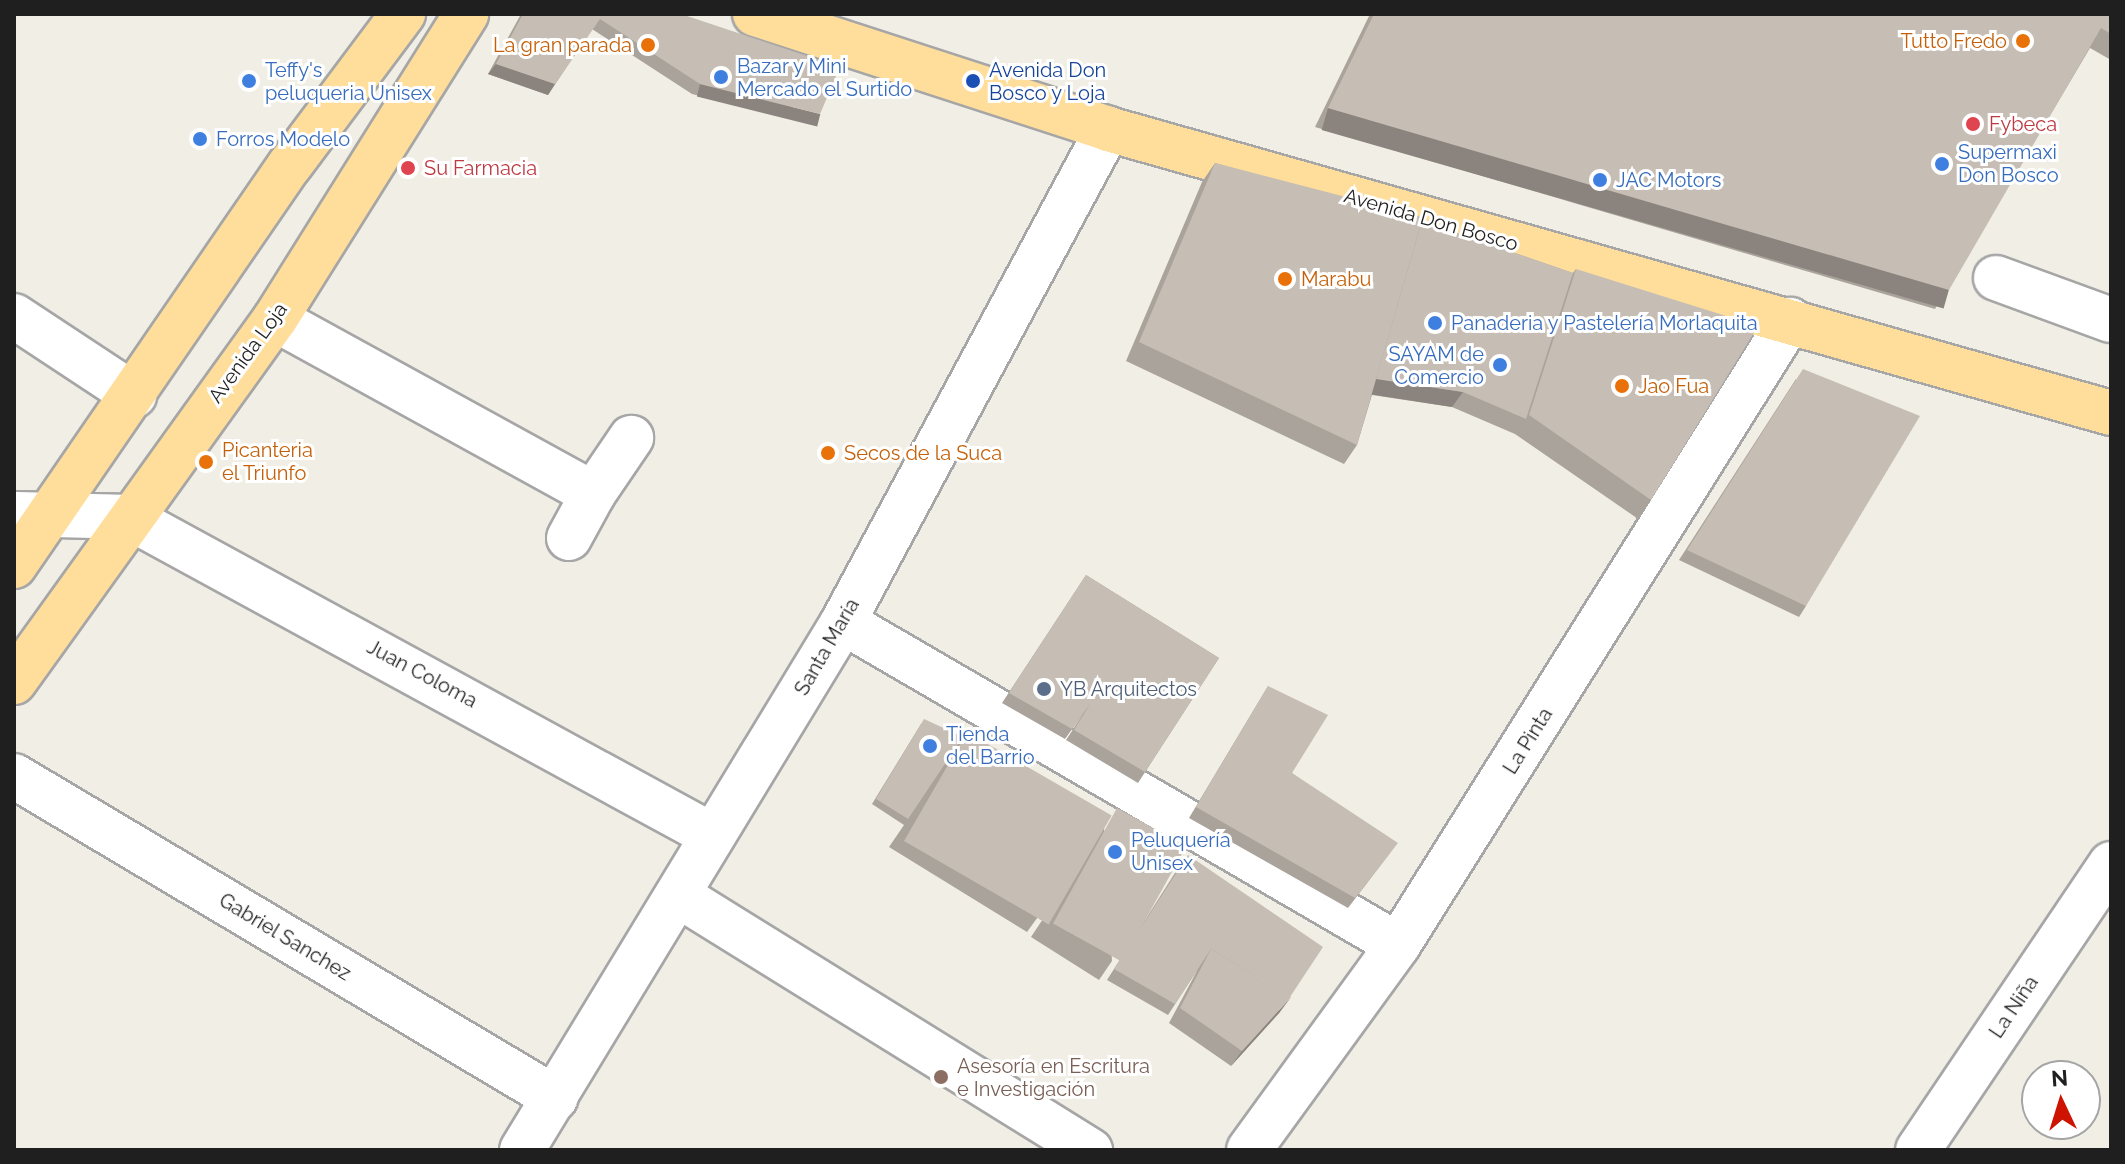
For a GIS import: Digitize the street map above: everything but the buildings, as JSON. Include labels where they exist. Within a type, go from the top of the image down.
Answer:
[{"type":"main road","points":[[14,566],[33,513],[134,395],[290,165],[403,14]]},
{"type":"main road","name":"Avenida Loja","points":[[14,682],[128,517],[275,319],[466,14]]},
{"type":"main road","name":"Avenida Don Bosco","points":[[755,14],[1108,129],[2111,413]]},
{"type":"street","name":"Santa María","points":[[522,1150],[843,622],[1108,129]]},
{"type":"street","points":[[1996,278],[2108,312]]},
{"type":"street","points":[[14,316],[134,395]]},
{"type":"street","points":[[275,319],[593,494]]},
{"type":"street","name":"La Pinta","points":[[1249,1150],[1398,945],[1790,320]]},
{"type":"street","points":[[569,538],[593,494],[631,438]]},
{"type":"street","points":[[33,513],[128,517]]},
{"type":"street","name":"Juan Coloma","points":[[128,517],[713,836]]},
{"type":"street","points":[[843,622],[1398,945]]},
{"type":"street","name":"Gabriel Sanchez","points":[[14,776],[555,1098]]},
{"type":"street","name":"La Niña","points":[[1918,1150],[2111,864]]},
{"type":"street","points":[[678,895],[1090,1150]]},
{"type":"place","name":"Tutto Fredo","points":[[2023,41]]},
{"type":"place","name":"La gran parada","points":[[648,45]]},
{"type":"place","name":"Bazar y Mini Mercado el Surtido","points":[[721,77]]},
{"type":"place","name":"Teffy's peluqueria Unisex","points":[[249,81]]},
{"type":"place","name":"Avenida Don Bosco y Loja","points":[[973,81]]},
{"type":"place","name":"Fybeca","points":[[1973,124]]},
{"type":"place","name":"Forros Modelo","points":[[200,139]]},
{"type":"place","name":"Supermaxi Don Bosco","points":[[1942,164]]},
{"type":"place","name":"Su Farmacia","points":[[408,168]]},
{"type":"place","name":"JAC Motors","points":[[1600,180]]},
{"type":"place","name":"Marabu","points":[[1285,279]]},
{"type":"place","name":"Panaderia y Pastelería Morlaquita","points":[[1435,323]]},
{"type":"place","name":"SAYAM de Comercio","points":[[1500,365]]},
{"type":"place","name":"Jao Fua","points":[[1622,386]]},
{"type":"place","name":"Secos de la Suca","points":[[828,453]]},
{"type":"place","name":"Picanteria el Triunfo","points":[[206,462]]},
{"type":"place","name":"YB Arquitectos","points":[[1044,689]]},
{"type":"place","name":"Tienda del Barrio","points":[[930,746]]},
{"type":"place","name":"Peluquería Unisex","points":[[1115,852]]},
{"type":"place","name":"Asesoría en Escritura e Investigación","points":[[941,1077]]}]
